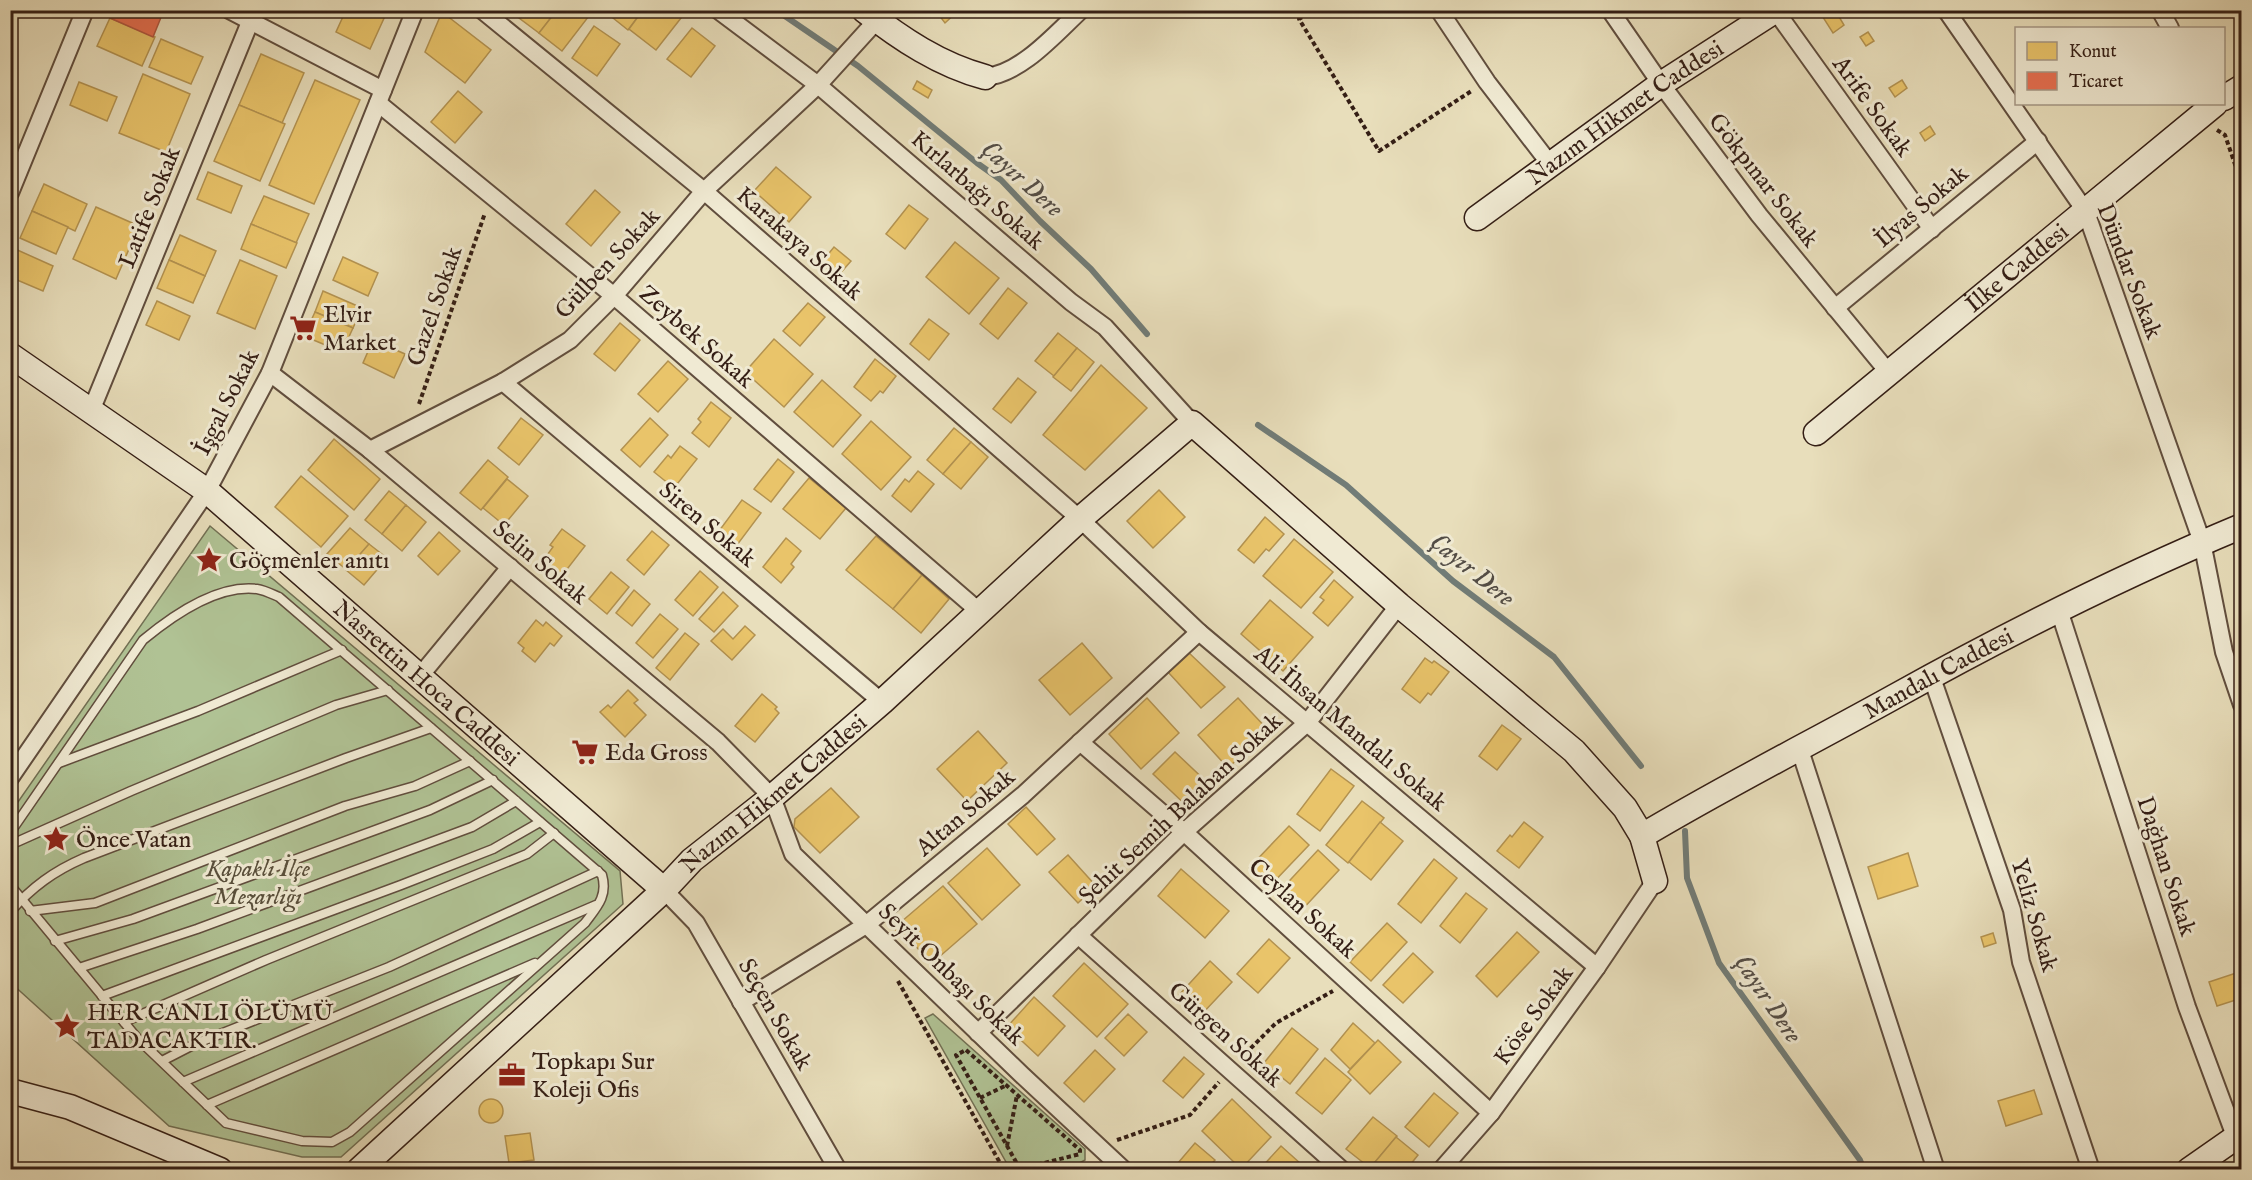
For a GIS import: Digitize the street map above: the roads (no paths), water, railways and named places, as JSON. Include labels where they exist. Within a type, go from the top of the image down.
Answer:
[{"type":"street","points":[[10,193],[85,10]]},
{"type":"street","name":"Zeybek Sokak","points":[[229,10],[381,96],[491,195],[614,296],[980,612]]},
{"type":"street","name":"İşgal Sokak","points":[[10,778],[207,491],[270,373],[415,10]]},
{"type":"street","name":"Karakaya Sokak","points":[[482,10],[704,191],[1080,519]]},
{"type":"street","name":"Kırlarbağı Sokak","points":[[718,10],[818,85],[1062,294],[1105,327],[1192,423]]},
{"type":"street","points":[[870,15],[934,58],[966,72],[985,77],[998,76],[1020,64],[1081,10]]},
{"type":"street","points":[[1439,10],[1487,82],[1550,164]]},
{"type":"street","name":"Gökpınar Sokak","points":[[1610,10],[1661,84],[1759,215],[1889,373]]},
{"type":"street","name":"Dündar Sokak","points":[[1946,10],[2086,212],[2202,542],[2224,652],[2241,705]]},
{"type":"street","points":[[2160,10],[2169,27]]},
{"type":"street","name":"Nazım Hikmet Caddesi","points":[[1477,218],[1661,84],[1776,11]]},
{"type":"street","name":"Arife Sokak","points":[[1776,11],[1932,229]]},
{"type":"street","name":"Gülben Sokak","points":[[370,450],[503,382],[570,340],[614,296],[704,191],[818,85],[870,15]]},
{"type":"street","name":"Latife Sokak","points":[[91,411],[250,22]]},
{"type":"street","name":"İlke Caddesi","points":[[2225,97],[2241,87]]},
{"type":"street","name":"İlke Caddesi","points":[[1816,433],[2212,106]]},
{"type":"street","name":"İlyas Sokak","points":[[1835,309],[2038,141]]},
{"type":"street","name":"Nasrettin Hoca Caddesi","points":[[10,355],[207,491],[664,890]]},
{"type":"street","name":"Selin Sokak","points":[[270,373],[370,450],[718,742],[772,797]]},
{"type":"street","name":"Siren Sokak","points":[[503,382],[882,702]]},
{"type":"street","points":[[1192,423],[1399,605],[1574,751],[1625,808],[1642,836],[1655,881]]},
{"type":"street","name":"Nazım Hikmet Caddesi","points":[[359,1170],[664,890],[692,860],[772,797],[882,702],[1080,519],[1192,423]]},
{"type":"street","name":"Ali İhsan Mandalı Sokak","points":[[1080,519],[1199,632],[1597,967]]},
{"type":"street","name":"Mandalı Caddesi","points":[[1642,836],[1931,675],[2059,610],[2202,542],[2241,526]]},
{"type":"street","points":[[420,676],[510,567]]},
{"type":"street","name":"Şehit Semih Balaban Sokak","points":[[978,1033],[1184,832],[1307,723],[1399,605]]},
{"type":"street","name":"Dağhan Sokak","points":[[2059,610],[2187,1006],[2238,1134]]},
{"type":"street","name":"Altan Sokak","points":[[741,1002],[866,925],[1023,795],[1199,632]]},
{"type":"street","name":"Yeliz Sokak","points":[[1931,675],[2012,910],[2021,962],[2091,1170]]},
{"type":"street","name":"Ceylan Sokak","points":[[1080,742],[1184,832],[1491,1113]]},
{"type":"street","points":[[1799,747],[1936,1170]]},
{"type":"street","name":"Seyit Onbaşı Sokak","points":[[772,797],[793,854],[1124,1170]]},
{"type":"street","name":"Köse Sokak","points":[[1441,1170],[1491,1113],[1597,967],[1655,881]]},
{"type":"street","name":"Seçen Sokak","points":[[664,890],[696,923],[838,1170]]},
{"type":"street","name":"Gürgen Sokak","points":[[1078,935],[1342,1170]]},
{"type":"street","points":[[10,1091],[70,1107],[220,1170]]},
{"type":"street","points":[[2189,1170],[2238,1134]]},
{"type":"lane","points":[[10,833],[143,640],[166,621],[202,600],[234,590],[257,589],[279,597],[388,690],[598,871],[602,875],[605,886],[600,904],[585,922],[350,1132],[332,1142],[302,1141],[226,1123],[124,1022],[10,885]]},
{"type":"lane","points":[[58,763],[198,711],[342,651]]},
{"type":"lane","points":[[10,844],[336,705],[388,690]]},
{"type":"lane","points":[[10,912],[55,871],[84,858],[431,728]]},
{"type":"lane","points":[[30,911],[95,903],[345,806],[415,786],[470,761]]},
{"type":"lane","points":[[56,941],[133,919],[430,810],[493,780]]},
{"type":"lane","points":[[79,968],[197,928],[472,827],[516,801]]},
{"type":"lane","points":[[102,996],[493,849],[540,822]]},
{"type":"lane","points":[[124,1022],[266,960],[527,854],[554,833]]},
{"type":"lane","points":[[162,1061],[195,1044],[389,967],[598,871]]},
{"type":"lane","points":[[183,1082],[600,904]]},
{"type":"lane","points":[[207,1105],[544,959]]},
{"type":"waterway","name":"Çayır Dere","points":[[776,10],[858,66],[1001,180],[1091,269],[1147,334]]},
{"type":"waterway","name":"Çayır Dere","points":[[1258,425],[1346,485],[1453,581],[1554,657],[1641,766]]},
{"type":"waterway","name":"Çayır Dere","points":[[1685,831],[1687,878],[1719,963],[1860,1160],[1864,1170]]},
{"type":"place","name":"Elvir Market","points":[[303,328]]},
{"type":"place","name":"Göçmenler anıtı","points":[[209,560]]},
{"type":"place","name":"Eda Gross","points":[[585,752]]},
{"type":"place","name":"Önce Vatan","points":[[56,839]]},
{"type":"place","name":"HER CANLI ÖLÜMÜ TADACAKTIR.","points":[[67,1026]]},
{"type":"place","name":"Topkapı Sur Koleji Ofis","points":[[512,1075]]},
{"type":"park label","name":"Kapaklı İlçe Mezarlığı","points":[[258,882]]}]
